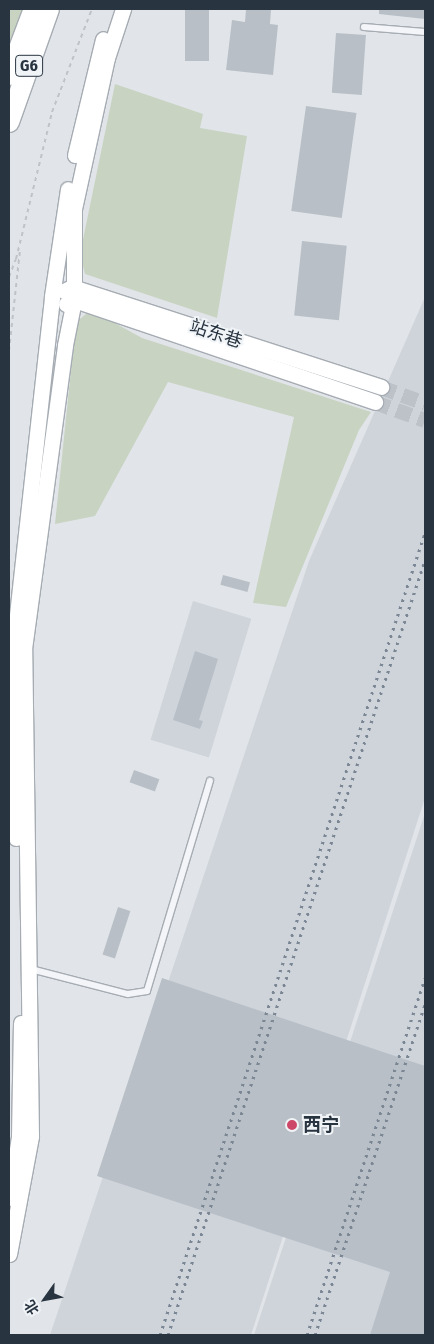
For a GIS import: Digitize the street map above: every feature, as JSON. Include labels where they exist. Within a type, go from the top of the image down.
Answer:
[{"type":"highway","name":"G6","points":[[9,75],[34,9]]},
{"type":"highway","name":"G6","points":[[9,122],[49,9]]},
{"type":"main road","points":[[9,1198],[19,1136],[21,965],[13,651],[63,209],[96,59],[113,9]]},
{"type":"main road","points":[[9,1254],[31,1136],[31,969],[24,649],[73,294],[74,209],[107,58],[123,9]]},
{"type":"main road","points":[[52,296],[73,294]]},
{"type":"main road","points":[[52,312],[73,294]]},
{"type":"main road","name":"站东巷","points":[[73,294],[381,387]]},
{"type":"main road","name":"站东巷","points":[[73,294],[375,402]]},
{"type":"lane","points":[[364,27],[425,32]]},
{"type":"lane","points":[[31,969],[128,994],[147,991],[210,781]]},
{"type":"path","points":[[9,277],[20,243],[52,112],[92,9]]},
{"type":"path","points":[[9,351],[20,243]]},
{"type":"shaded area","points":[[425,297],[425,798],[251,1335],[50,1335],[309,561]]},
{"type":"shaded area","points":[[193,601],[251,619],[209,757],[151,740]]},
{"type":"shaded area","points":[[425,813],[425,1198],[380,1335],[254,1335]]},
{"type":"green space","points":[[9,9],[27,9],[9,59]]},
{"type":"green space","points":[[115,84],[203,114],[200,128],[247,136],[217,318],[85,274],[80,254]]},
{"type":"green space","points":[[91,310],[142,338],[371,412],[359,430],[286,607],[253,603],[294,417],[168,382],[95,516],[55,524],[76,322]]},
{"type":"building","points":[[185,9],[209,9],[209,61],[185,61]]},
{"type":"building","points":[[246,9],[271,9],[270,24],[278,25],[273,75],[226,70],[232,20],[245,22]]},
{"type":"building","points":[[379,9],[425,9],[425,19],[379,14]]},
{"type":"building","points":[[336,33],[366,35],[362,95],[332,93]]},
{"type":"building","points":[[306,106],[357,113],[342,218],[291,211]]},
{"type":"building","points":[[302,241],[347,246],[339,320],[294,316]]},
{"type":"building","points":[[223,575],[250,582],[247,592],[220,585]]},
{"type":"building","points":[[195,651],[218,659],[199,720],[203,721],[200,729],[173,720]]},
{"type":"building","points":[[134,770],[159,779],[155,791],[130,782]]},
{"type":"building","points":[[118,907],[130,911],[115,959],[103,955]]},
{"type":"building","points":[[162,978],[425,1066],[425,1335],[370,1335],[390,1272],[97,1176]]},
{"type":"tunnel","points":[[381,387],[425,403]]},
{"type":"tunnel","points":[[375,402],[425,420]]},
{"type":"railway","points":[[160,1335],[425,533]]},
{"type":"railway","points":[[168,1335],[425,560]]},
{"type":"railway","points":[[307,1335],[425,978]]},
{"type":"railway","points":[[315,1335],[425,1004]]},
{"type":"place","name":"西宁","points":[[292,1125]]}]
